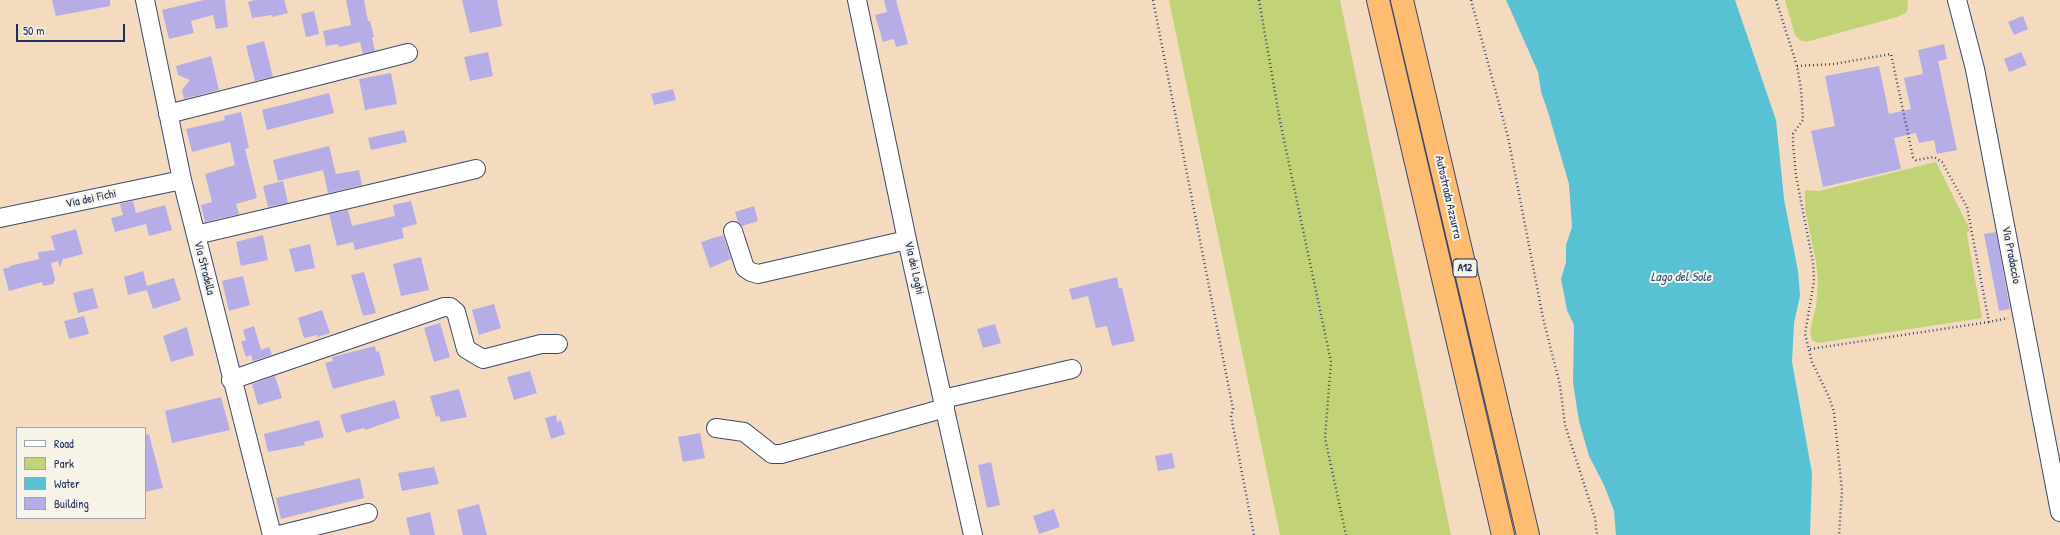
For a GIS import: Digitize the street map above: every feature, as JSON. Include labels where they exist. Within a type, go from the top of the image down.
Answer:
[{"type":"highway","name":"Autostrada Azzurra","points":[[1378,0],[1503,535]]},
{"type":"highway","name":"Autostrada Azzurra","points":[[1402,0],[1528,535]]},
{"type":"street","name":"Via Stradella","points":[[145,0],[182,180],[272,535]]},
{"type":"street","name":"Via dei Loghi","points":[[857,0],[907,240],[973,535]]},
{"type":"street","name":"Via Pradaccio","points":[[1957,0],[1976,69],[2060,512]]},
{"type":"street","points":[[168,114],[408,53]]},
{"type":"street","points":[[196,235],[476,169]]},
{"type":"street","name":"Via dei Fichi","points":[[0,218],[182,180]]},
{"type":"street","points":[[733,231],[745,268],[758,274],[907,240]]},
{"type":"street","points":[[232,380],[444,307],[450,307],[456,312],[466,349],[483,359],[541,344],[558,344]]},
{"type":"street","points":[[716,428],[744,432],[772,454],[782,454],[944,404],[1072,369]]},
{"type":"street","points":[[278,535],[368,514]]},
{"type":"path","points":[[1153,0],[1233,409],[1231,416],[1254,535]]},
{"type":"path","points":[[1259,0],[1280,121],[1331,362],[1325,438],[1346,535]]},
{"type":"path","points":[[1471,0],[1508,138],[1543,318],[1560,385],[1565,424],[1595,518],[1597,535]]},
{"type":"path","points":[[1776,0],[1797,66],[1803,120],[1793,134],[1793,144],[1796,176],[1813,262],[1814,282],[1806,334],[1812,362],[1829,397],[1834,412],[1842,492],[1839,535]]},
{"type":"path","points":[[1797,66],[1834,64],[1890,54],[1912,156],[1916,160],[1934,157],[1942,162],[1967,207],[1989,322]]},
{"type":"path","points":[[1810,349],[1989,322],[2022,314]]},
{"type":"green space","points":[[1169,0],[1340,0],[1451,535],[1280,535]]},
{"type":"green space","points":[[1785,0],[1907,0],[1908,4],[1907,12],[1897,17],[1806,42],[1800,40],[1795,35]]},
{"type":"green space","points":[[1936,162],[1970,230],[1967,233],[1982,318],[1818,343],[1812,340],[1810,331],[1816,306],[1818,281],[1816,262],[1805,209],[1805,190],[1819,191]]},
{"type":"water","name":"Lago del Sole","points":[[1506,0],[1735,0],[1776,120],[1784,199],[1798,271],[1800,296],[1794,323],[1792,362],[1812,473],[1810,535],[1616,535],[1614,511],[1604,485],[1589,456],[1579,421],[1573,383],[1574,325],[1567,310],[1561,279],[1566,262],[1566,245],[1572,227],[1569,184],[1541,92],[1538,72]]},
{"type":"building","points":[[52,0],[110,0],[110,6],[56,16]]},
{"type":"building","points":[[204,0],[225,0],[228,27],[216,29],[213,15],[191,21],[194,33],[169,39],[162,10]]},
{"type":"building","points":[[255,0],[284,0],[288,13],[272,17],[272,15],[252,18],[248,2]]},
{"type":"building","points":[[346,0],[364,0],[368,21],[370,21],[374,37],[372,37],[375,51],[363,54],[360,42],[339,47],[338,44],[326,46],[323,31],[351,25]]},
{"type":"building","points":[[462,0],[497,0],[502,26],[470,33]]},
{"type":"building","points":[[884,0],[896,0],[908,44],[896,47],[894,39],[883,42],[875,15],[887,12]]},
{"type":"building","points":[[314,11],[319,34],[306,37],[301,14]]},
{"type":"building","points":[[2023,16],[2028,29],[2014,35],[2008,22]]},
{"type":"building","points":[[264,41],[273,77],[255,81],[246,46]]},
{"type":"building","points":[[1944,44],[1947,59],[1938,61],[1957,150],[1937,154],[1934,140],[1919,143],[1916,133],[1894,138],[1901,169],[1823,187],[1811,131],[1835,126],[1825,76],[1879,66],[1889,114],[1911,109],[1904,78],[1923,74],[1918,50]]},
{"type":"building","points":[[488,52],[493,76],[470,81],[464,57]]},
{"type":"building","points":[[2021,52],[2027,65],[2009,72],[2004,59]]},
{"type":"building","points":[[211,56],[219,90],[184,99],[182,90],[190,80],[178,75],[176,66]]},
{"type":"building","points":[[391,73],[397,104],[365,110],[359,79]]},
{"type":"building","points":[[673,89],[676,100],[654,105],[651,94]]},
{"type":"building","points":[[329,93],[334,113],[267,130],[262,110]]},
{"type":"building","points":[[241,112],[249,148],[245,149],[257,198],[236,204],[239,214],[205,222],[201,205],[212,202],[205,174],[235,165],[230,142],[192,152],[186,129],[225,120],[224,116]]},
{"type":"building","points":[[404,130],[407,142],[371,150],[368,138]]},
{"type":"building","points":[[329,146],[336,174],[359,170],[362,185],[328,193],[323,170],[278,181],[273,160]]},
{"type":"building","points":[[283,181],[288,203],[268,207],[263,186]]},
{"type":"building","points":[[133,201],[136,213],[165,205],[172,230],[149,236],[146,224],[115,232],[111,218],[123,215],[120,204]]},
{"type":"building","points":[[411,201],[417,224],[402,228],[404,238],[355,250],[353,242],[337,246],[329,214],[348,210],[352,226],[395,216],[393,205]]},
{"type":"building","points":[[754,206],[758,221],[742,226],[738,222],[735,212]]},
{"type":"building","points":[[76,229],[83,254],[64,259],[64,257],[60,267],[58,261],[51,263],[55,279],[53,284],[43,286],[42,282],[9,291],[3,269],[39,259],[38,252],[55,250],[51,236]]},
{"type":"building","points":[[1996,232],[2010,309],[1999,311],[1984,234]]},
{"type":"building","points":[[263,235],[268,260],[241,266],[236,242]]},
{"type":"building","points":[[723,235],[731,259],[710,268],[701,242]]},
{"type":"building","points":[[310,244],[315,268],[295,272],[289,249]]},
{"type":"building","points":[[421,257],[429,290],[401,296],[393,264]]},
{"type":"building","points":[[143,271],[147,286],[174,278],[181,300],[153,309],[147,290],[128,295],[124,277]]},
{"type":"building","points":[[364,272],[376,313],[363,316],[351,275]]},
{"type":"building","points":[[243,276],[250,305],[229,311],[222,281]]},
{"type":"building","points":[[1117,277],[1119,288],[1122,288],[1135,341],[1112,346],[1107,326],[1096,328],[1088,296],[1072,300],[1069,289]]},
{"type":"building","points":[[93,288],[98,308],[78,313],[73,293]]},
{"type":"building","points":[[494,304],[501,328],[479,335],[472,310]]},
{"type":"building","points":[[322,310],[330,333],[317,337],[317,335],[304,338],[298,318]]},
{"type":"building","points":[[84,316],[89,334],[69,339],[64,321]]},
{"type":"building","points":[[440,323],[450,357],[434,362],[424,328]]},
{"type":"building","points":[[995,324],[1001,343],[983,348],[977,329]]},
{"type":"building","points":[[254,326],[261,350],[269,347],[272,355],[253,361],[251,355],[246,357],[241,342],[246,340],[243,330]]},
{"type":"building","points":[[187,327],[194,355],[171,362],[163,336]]},
{"type":"building","points":[[375,346],[376,352],[379,351],[385,375],[333,389],[325,363],[333,361],[332,357]]},
{"type":"building","points":[[530,371],[537,393],[514,400],[507,377]]},
{"type":"building","points":[[275,376],[282,398],[258,405],[252,384]]},
{"type":"building","points":[[459,389],[467,417],[441,422],[439,416],[436,417],[430,396]]},
{"type":"building","points":[[221,397],[230,430],[172,443],[165,411]]},
{"type":"building","points":[[395,400],[400,418],[365,430],[364,428],[346,433],[340,415]]},
{"type":"building","points":[[556,415],[557,422],[561,420],[565,434],[551,439],[545,418]]},
{"type":"building","points":[[319,420],[324,437],[304,442],[305,445],[268,452],[264,434]]},
{"type":"building","points":[[700,433],[705,458],[683,462],[678,437]]},
{"type":"building","points":[[149,434],[163,488],[146,492],[146,435]]},
{"type":"building","points":[[1172,453],[1175,468],[1158,471],[1155,456]]},
{"type":"building","points":[[991,462],[1000,505],[987,508],[978,465]]},
{"type":"building","points":[[434,467],[439,484],[402,491],[398,473]]},
{"type":"building","points":[[360,478],[364,498],[281,519],[276,498]]},
{"type":"building","points":[[479,504],[487,535],[463,535],[457,510]]},
{"type":"building","points":[[1054,509],[1060,527],[1039,534],[1033,516]]},
{"type":"building","points":[[430,512],[435,535],[410,535],[406,518]]}]
